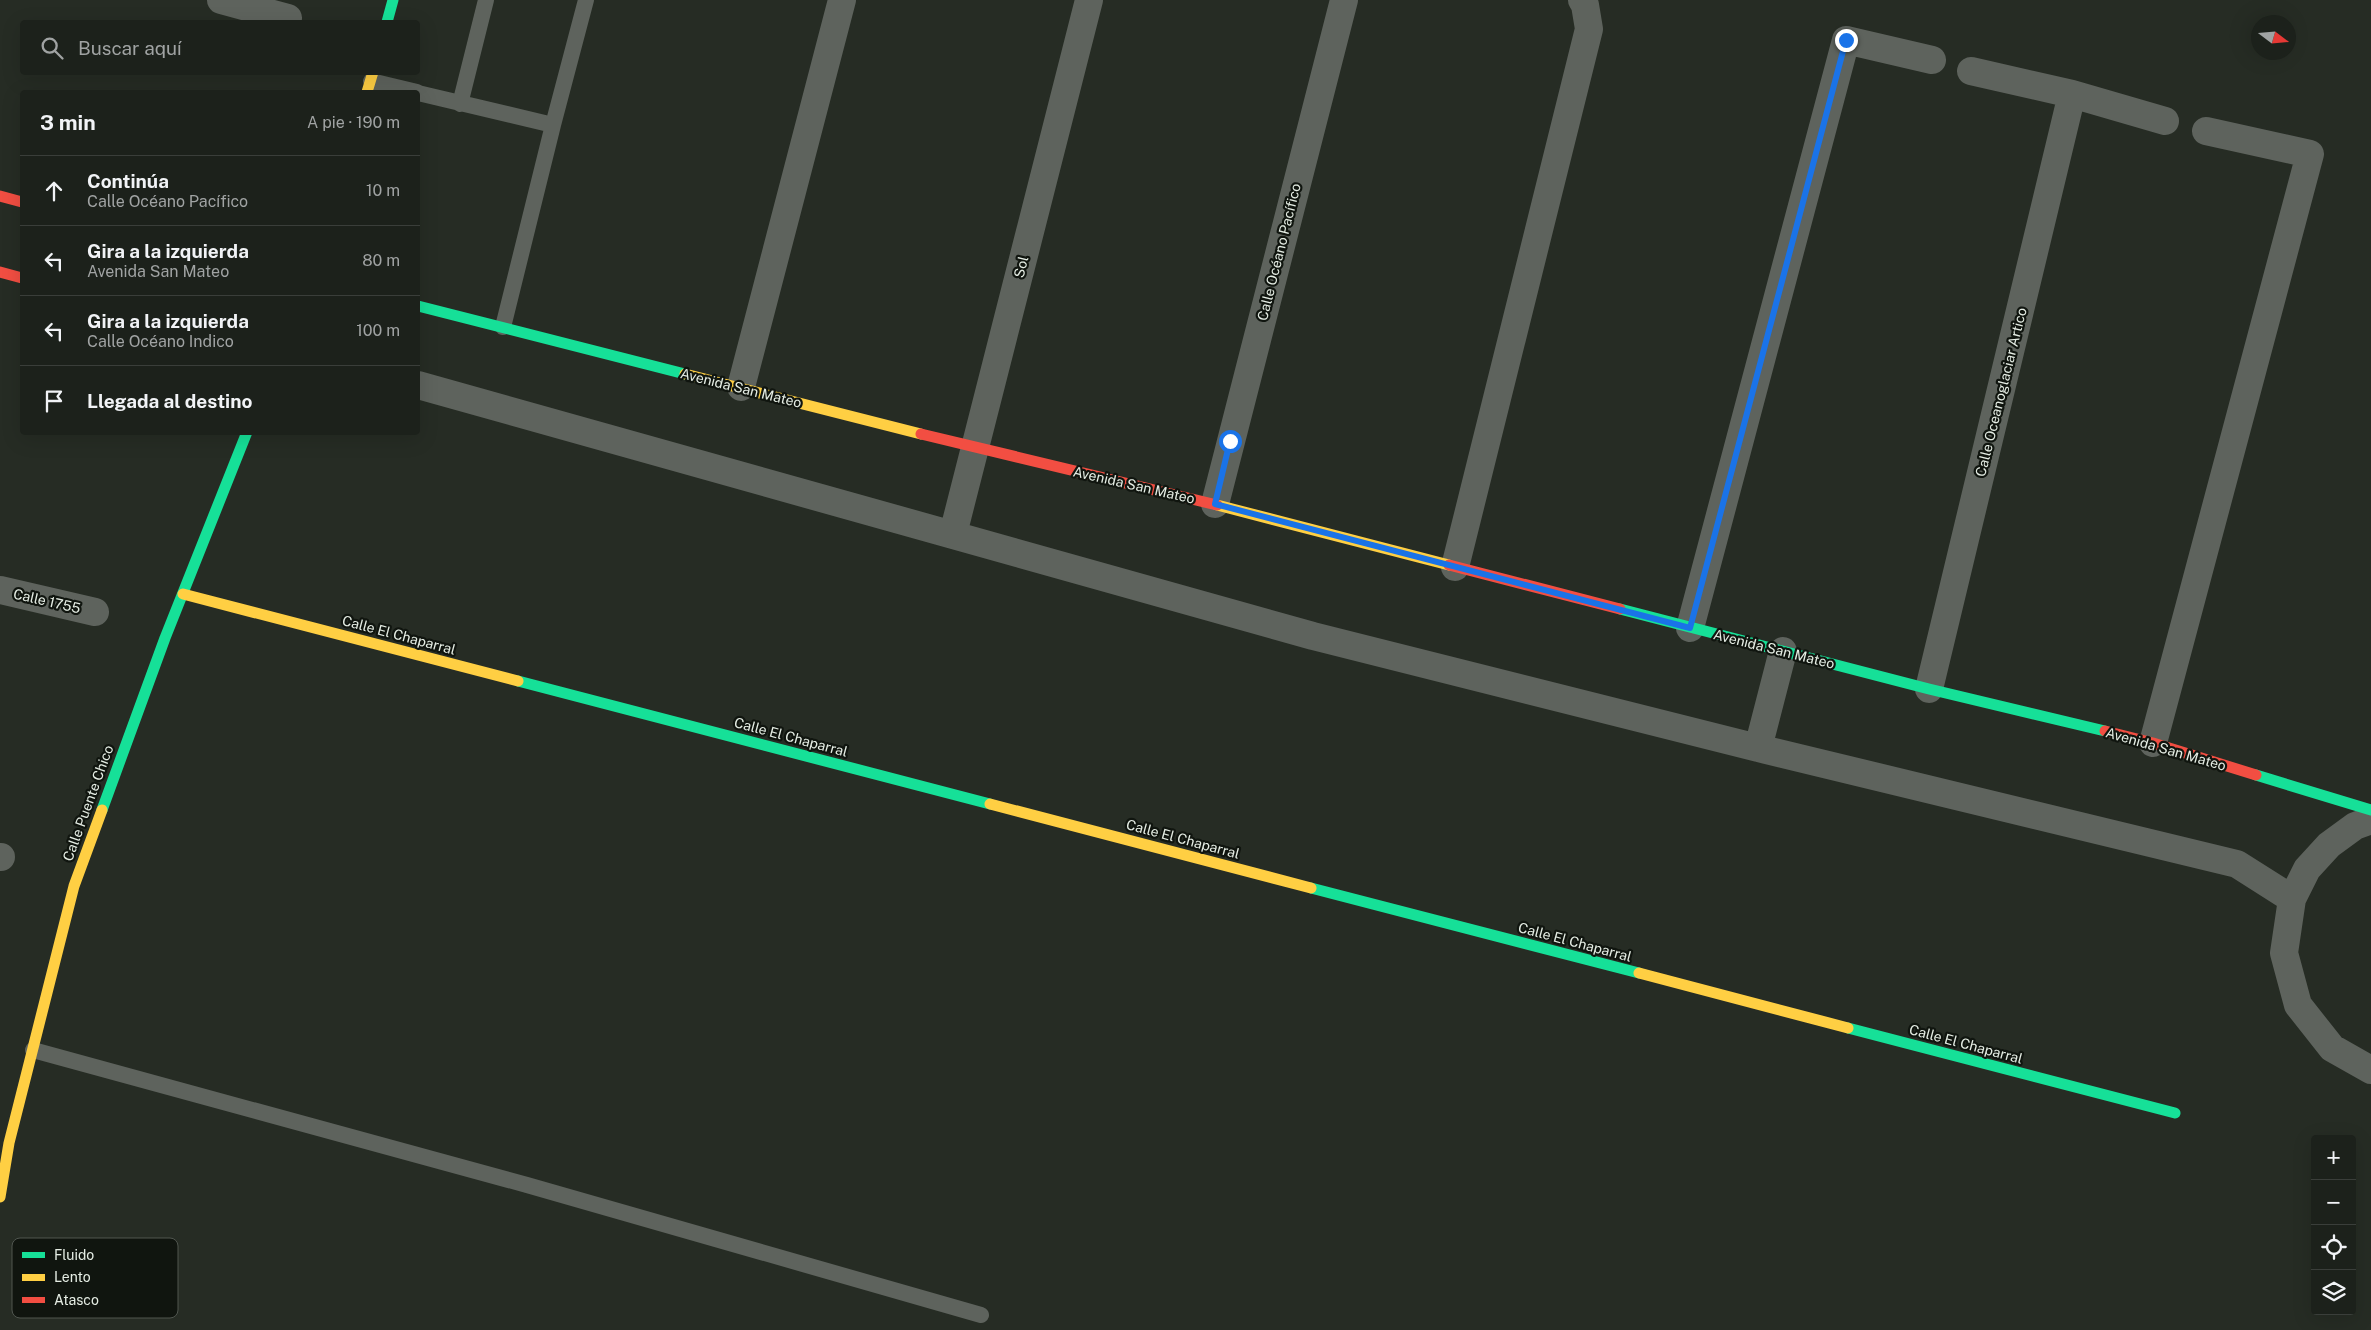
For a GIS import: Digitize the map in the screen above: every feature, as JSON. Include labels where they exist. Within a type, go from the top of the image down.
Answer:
[{"type":"street","points":[[221,0],[288,18]]},
{"type":"street","points":[[388,20],[393,0]]},
{"type":"street","points":[[741,387],[842,0]]},
{"type":"street","name":"Sol","points":[[953,534],[1089,0]]},
{"type":"street","name":"Calle Océano Pacífico","points":[[1215,504],[1344,0]]},
{"type":"street","points":[[1456,568],[1589,29],[1585,5],[1582,0]]},
{"type":"street","points":[[1690,628],[1846,40],[1932,60]]},
{"type":"street","points":[[1971,71],[2072,94],[2165,121]]},
{"type":"street","name":"Calle Oceanoglaciar Artico","points":[[1929,689],[2072,94]]},
{"type":"street","points":[[2153,743],[2310,154],[2206,131]]},
{"type":"street","points":[[0,196],[20,201]]},
{"type":"street","points":[[0,272],[20,277]]},
{"type":"street","name":"Avenida San Mateo","points":[[420,306],[976,448],[1215,504],[1456,568],[1929,689],[2153,743],[2371,810]]},
{"type":"street","points":[[420,386],[1313,636],[1758,748],[2237,864],[2292,899]]},
{"type":"street","name":"Calle Puente Chico","points":[[0,1197],[9,1143],[74,886],[164,638],[246,435]]},
{"type":"street","name":"Calle 1755","points":[[0,590],[95,612]]},
{"type":"street","name":"Calle El Chaparral","points":[[183,594],[2175,1114]]},
{"type":"street","points":[[1758,748],[1783,651]]},
{"type":"street","points":[[2371,820],[2355,826],[2329,845],[2307,869],[2292,899],[2284,953],[2298,1005],[2332,1048],[2371,1070]]},
{"type":"lane","points":[[460,104],[486,0]]},
{"type":"lane","points":[[503,327],[586,0]]},
{"type":"lane","points":[[370,82],[404,90]]},
{"type":"lane","points":[[420,94],[553,125]]},
{"type":"lane","points":[[33,1050],[527,1184],[981,1315]]},
{"type":"traffic: fast","points":[[388,20],[393,0]]},
{"type":"traffic: fast","points":[[420,307],[685,374]]},
{"type":"traffic: fast","points":[[102,810],[165,638],[246,435]]},
{"type":"traffic: fast","points":[[1620,609],[1929,689],[2105,731]]},
{"type":"traffic: fast","points":[[518,681],[990,804]]},
{"type":"traffic: fast","points":[[2256,775],[2371,810]]},
{"type":"traffic: fast","points":[[1311,888],[1639,973]]},
{"type":"traffic: fast","points":[[1848,1028],[2175,1113]]},
{"type":"traffic: slow","points":[[368,90],[372,75]]},
{"type":"traffic: slow","points":[[685,374],[921,434]]},
{"type":"traffic: slow","points":[[1217,505],[1449,565]]},
{"type":"traffic: slow","points":[[183,594],[518,681]]},
{"type":"traffic: slow","points":[[990,804],[1311,888]]},
{"type":"traffic: slow","points":[[0,1197],[9,1143],[74,886],[102,810]]},
{"type":"traffic: slow","points":[[1639,973],[1848,1028]]},
{"type":"traffic: jam","points":[[0,196],[20,201]]},
{"type":"traffic: jam","points":[[0,272],[20,277]]},
{"type":"traffic: jam","points":[[921,434],[1217,505]]},
{"type":"traffic: jam","points":[[1449,565],[1620,609]]},
{"type":"traffic: jam","points":[[2105,731],[2153,743],[2256,775]]},
{"type":"route","points":[[1230,441],[1215,504],[1690,628],[1846,40]]}]
